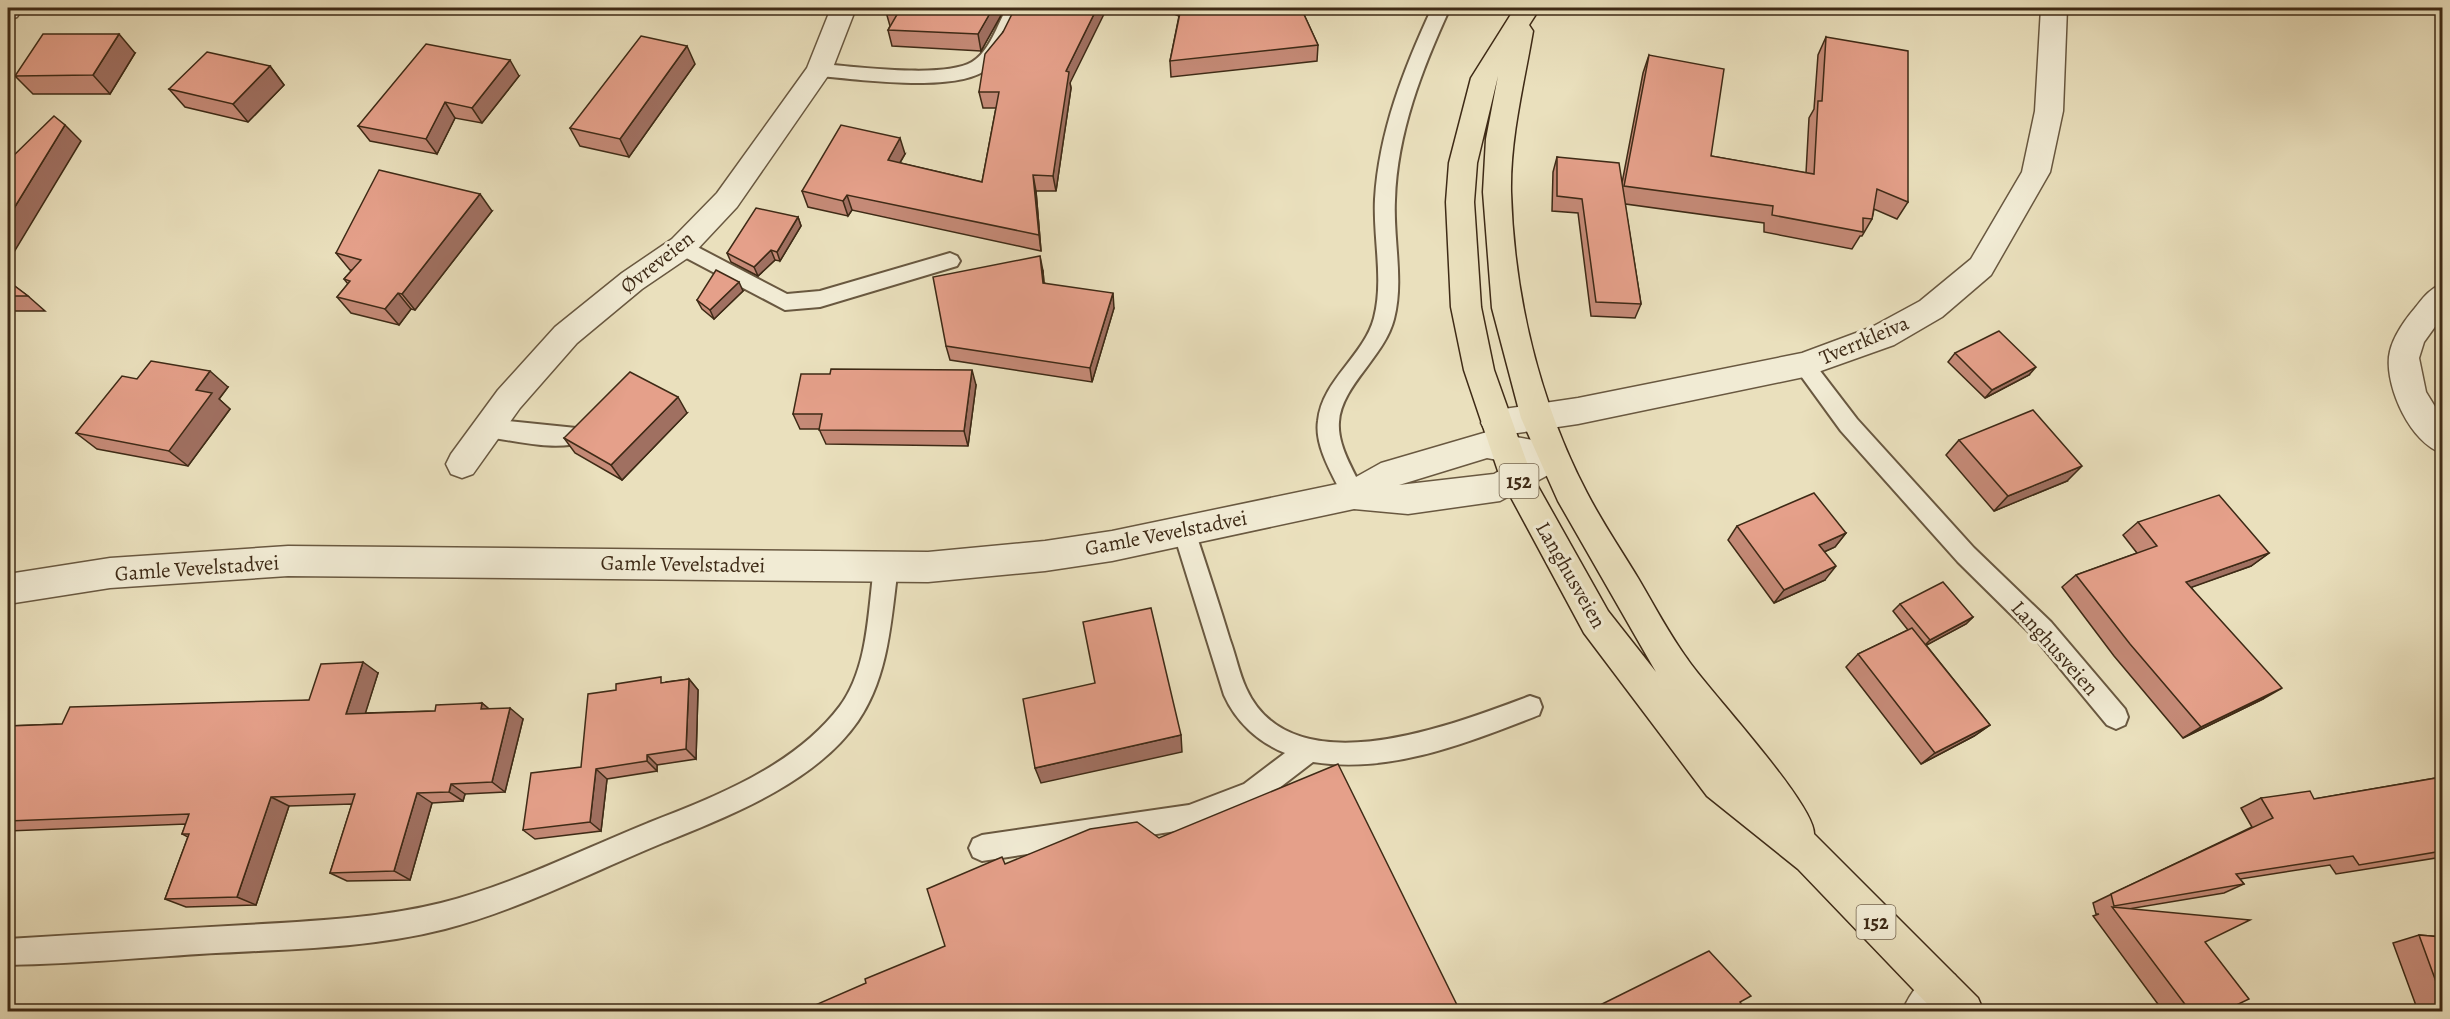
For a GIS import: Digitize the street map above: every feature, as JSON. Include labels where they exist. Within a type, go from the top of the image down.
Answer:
[{"type":"main road","name":"Langhusveien","points":[[1524,14],[1500,139],[1497,192],[1507,308],[1537,418],[1552,457],[1598,543],[1674,670],[1703,709],[1748,759],[1812,856],[1942,1004]]},
{"type":"main road","name":"Langhusveien","points":[[1524,14],[1484,78],[1463,163],[1460,202],[1466,307],[1479,370],[1506,449],[1596,622],[1630,669],[1720,783],[1812,856]]},
{"type":"street","name":"Øvreveien","points":[[462,464],[530,373],[566,335],[632,281],[682,247],[727,200],[819,70],[843,8]]},
{"type":"street","name":"Tverrkleiva","points":[[1506,449],[1537,418],[1804,365],[1883,336],[1931,309],[1980,267],[2036,172],[2049,111],[2054,8]]},
{"type":"street","points":[[2442,296],[2415,331],[2404,357],[2410,393],[2431,429],[2442,440]]},
{"type":"street","name":"Gamle Vevelstadvei","points":[[1354,495],[1392,473],[1443,456],[1487,445],[1552,457]]},
{"type":"street","name":"Gamle Vevelstadvei","points":[[8,589],[110,573],[288,561],[928,567],[1045,556],[1184,531],[1354,495],[1408,500],[1500,487],[1506,449]]},
{"type":"lane","points":[[819,70],[887,75],[963,73],[979,66],[989,56],[1015,8]]},
{"type":"lane","points":[[1354,495],[1329,434],[1329,414],[1371,347],[1385,317],[1385,196],[1390,158],[1414,71],[1441,8]]},
{"type":"lane","points":[[682,247],[777,299],[798,303],[820,300],[950,261]]},
{"type":"lane","name":"Langhusveien","points":[[1804,365],[1849,425],[1966,555],[2043,630],[2116,717]]},
{"type":"lane","points":[[487,428],[547,436],[578,435]]},
{"type":"lane","points":[[1184,531],[1236,695],[1252,717],[1276,737],[1310,749],[1340,754],[1381,752],[1468,729],[1530,707]]},
{"type":"lane","points":[[8,952],[355,932],[397,926],[474,907],[674,824],[786,770],[815,749],[849,714],[861,693],[869,669],[886,567]]},
{"type":"lane","points":[[982,848],[1189,817],[1251,793],[1310,749]]},
{"type":"building","points":[[887,8],[993,8],[978,34],[888,30],[898,13],[886,12]]},
{"type":"building","points":[[1015,8],[1097,8],[1066,71],[1069,72],[1053,176],[1033,175],[1039,235],[847,195],[843,201],[802,191],[841,125],[900,138],[888,160],[982,182],[999,92],[979,92],[985,54],[1003,32]]},
{"type":"building","points":[[1181,8],[1301,8],[1318,45],[1170,61]]},
{"type":"building","points":[[43,34],[119,34],[93,75],[15,76]]},
{"type":"building","points":[[641,36],[687,46],[620,139],[570,128]]},
{"type":"building","points":[[1826,37],[1908,51],[1908,202],[1877,189],[1872,219],[1863,218],[1863,232],[1772,215],[1773,206],[1624,186],[1649,55],[1724,69],[1711,156],[1814,174],[1818,101],[1822,101]]},
{"type":"building","points":[[426,44],[510,60],[472,108],[445,102],[426,139],[358,126]]},
{"type":"building","points":[[207,52],[270,66],[233,104],[169,89]]},
{"type":"building","points":[[54,116],[65,125],[8,218],[8,161]]},
{"type":"building","points":[[1557,157],[1619,163],[1641,304],[1596,302],[1582,199],[1557,196]]},
{"type":"building","points":[[379,170],[480,194],[402,294],[398,293],[385,309],[337,297],[350,281],[344,279],[361,260],[336,253]]},
{"type":"building","points":[[756,208],[798,217],[777,252],[771,250],[754,267],[727,253]]},
{"type":"building","points":[[1040,256],[1043,283],[1113,293],[1090,368],[946,346],[933,277]]},
{"type":"building","points":[[716,270],[739,282],[710,310],[697,300]]},
{"type":"building","points":[[8,281],[28,296],[8,296]]},
{"type":"building","points":[[1999,331],[2036,367],[1992,390],[1955,353]]},
{"type":"building","points":[[151,361],[210,371],[196,390],[212,393],[169,451],[76,433],[122,376],[137,379]]},
{"type":"building","points":[[831,369],[972,370],[964,431],[819,430],[822,414],[793,414],[801,374],[830,374]]},
{"type":"building","points":[[630,372],[678,397],[611,465],[564,438]]},
{"type":"building","points":[[2033,410],[2082,466],[2008,496],[1959,440]]},
{"type":"building","points":[[1814,493],[1846,533],[1819,545],[1836,566],[1784,590],[1737,526]]},
{"type":"building","points":[[2219,495],[2269,553],[2186,582],[2282,688],[2201,727],[2130,644],[2076,575],[2157,546],[2138,522]]},
{"type":"building","points":[[1943,582],[1973,617],[1930,640],[1900,604]]},
{"type":"building","points":[[1151,608],[1181,735],[1035,768],[1023,699],[1095,683],[1083,622]]},
{"type":"building","points":[[1912,628],[1990,725],[1935,753],[1858,654]]},
{"type":"building","points":[[363,662],[346,714],[435,711],[436,705],[482,703],[481,709],[510,708],[492,782],[451,784],[449,792],[417,793],[394,871],[330,873],[355,794],[271,797],[237,897],[165,899],[189,834],[182,834],[189,814],[8,821],[8,726],[62,724],[70,707],[309,700],[321,664]]},
{"type":"building","points":[[661,677],[661,683],[689,679],[686,749],[647,755],[647,761],[596,769],[590,822],[523,830],[531,773],[581,767],[588,694],[616,690],[616,684]]},
{"type":"building","points":[[1338,764],[1460,1011],[807,1011],[806,1009],[866,983],[865,979],[945,946],[927,889],[1002,857],[1005,864],[1090,829],[1137,822],[1159,838]]},
{"type":"building","points":[[2442,777],[2442,851],[2359,865],[2353,856],[2236,874],[2244,884],[2114,906],[2111,894],[2273,818],[2261,798],[2310,791],[2314,799]]},
{"type":"building","points":[[2112,907],[2250,920],[2205,942],[2249,999],[2224,1011],[2190,1011]]},
{"type":"building","points":[[2419,935],[2442,937],[2442,998]]},
{"type":"building","points":[[1709,951],[1751,996],[1740,1002],[1746,1011],[1588,1011]]}]
